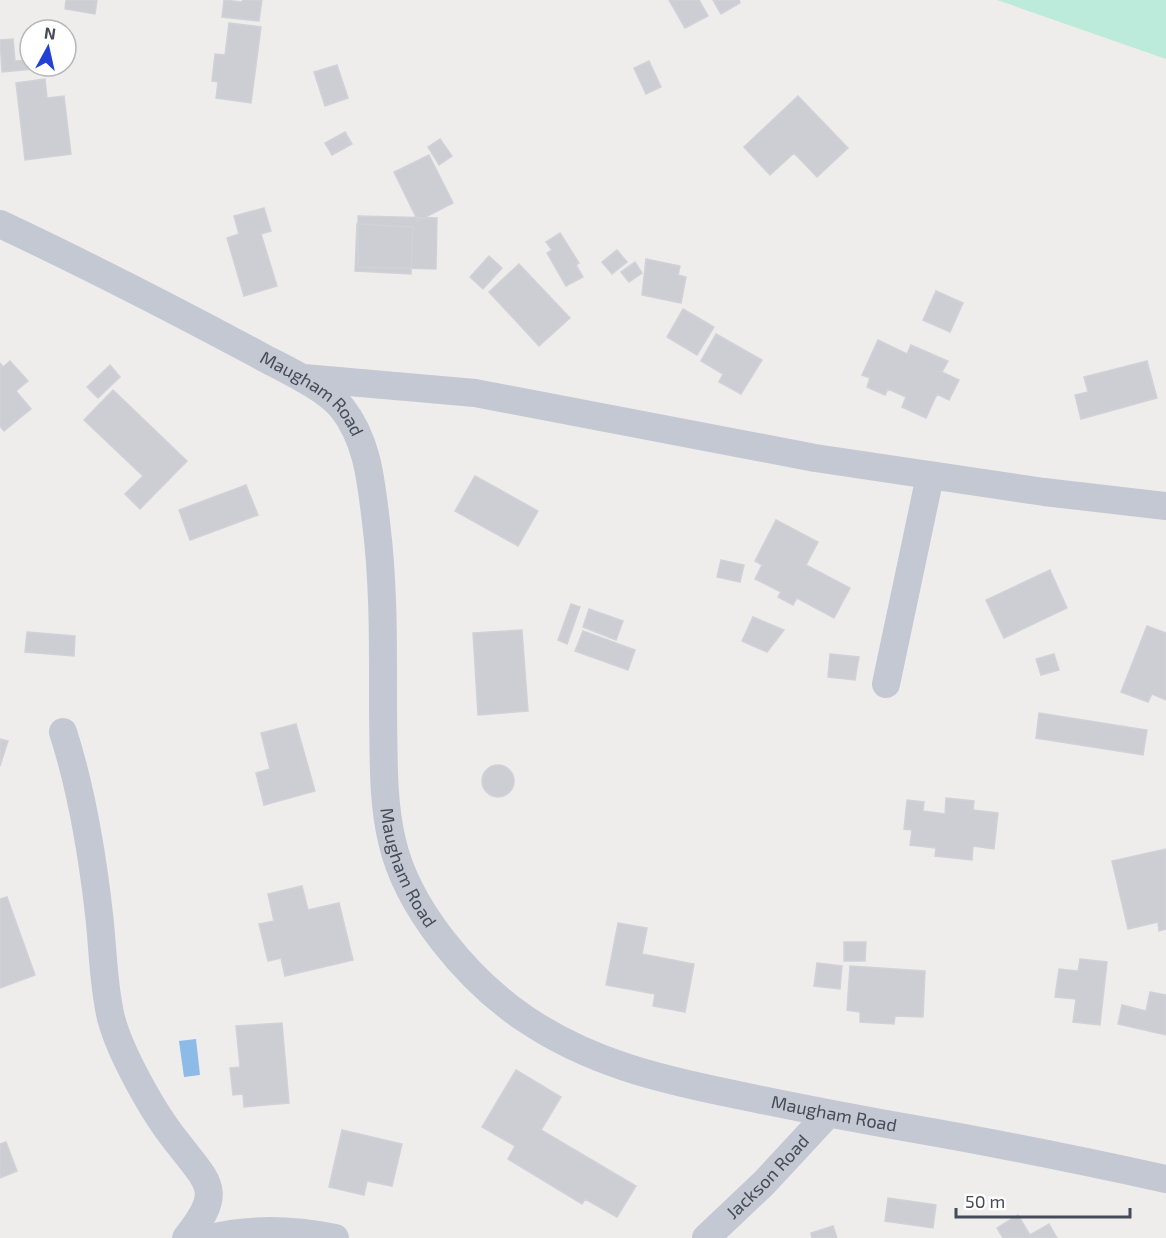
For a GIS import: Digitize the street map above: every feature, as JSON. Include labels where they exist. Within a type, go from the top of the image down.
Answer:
[{"type":"street","name":"Maugham Road","points":[[0,224],[142,292],[299,377],[339,404],[359,433],[370,472],[383,603],[386,809],[393,845],[413,895],[470,973],[498,999],[526,1020],[590,1055],[628,1070],[828,1114],[982,1140],[1166,1179]]},
{"type":"street","points":[[299,377],[475,393],[815,458],[930,476],[1166,506]]},
{"type":"street","points":[[886,684],[930,476]]},
{"type":"street","points":[[63,732],[75,769],[93,862],[111,1019],[158,1118],[205,1178],[210,1193],[204,1216],[186,1238]]},
{"type":"street","name":"Jackson Road","points":[[706,1238],[764,1183],[828,1114]]},
{"type":"street","points":[[211,1238],[225,1234],[276,1231],[335,1238]]},
{"type":"green space","points":[[997,0],[1166,0],[1166,59]]},
{"type":"water","points":[[196,1039],[200,1075],[184,1077],[179,1041]]},
{"type":"building","points":[[66,0],[97,0],[95,14],[65,9]]},
{"type":"building","points":[[224,0],[242,2],[243,0],[262,0],[259,21],[222,17]]},
{"type":"building","points":[[669,0],[699,0],[708,16],[685,28]]},
{"type":"building","points":[[713,0],[739,0],[740,3],[721,14]]},
{"type":"building","points":[[229,23],[261,27],[251,103],[216,98],[218,82],[212,81],[215,54],[225,55]]},
{"type":"building","points":[[13,39],[18,70],[2,72],[0,40]]},
{"type":"building","points":[[649,61],[661,87],[646,94],[634,68]]},
{"type":"building","points":[[337,65],[348,98],[325,106],[314,72]]},
{"type":"building","points":[[45,79],[47,98],[64,96],[71,154],[25,160],[16,83]]},
{"type":"building","points":[[798,96],[848,148],[817,177],[794,153],[770,175],[744,147]]},
{"type":"building","points":[[345,132],[352,144],[332,155],[325,143]]},
{"type":"building","points":[[440,139],[452,156],[439,165],[428,147]]},
{"type":"building","points":[[429,155],[453,203],[418,221],[394,172]]},
{"type":"building","points":[[264,208],[271,231],[261,234],[277,286],[244,296],[227,238],[239,234],[234,216]]},
{"type":"building","points":[[358,216],[437,218],[436,269],[358,267]]},
{"type":"building","points":[[357,224],[413,227],[411,274],[355,271]]},
{"type":"building","points":[[560,233],[579,263],[576,265],[583,277],[566,286],[547,253],[552,250],[546,242]]},
{"type":"building","points":[[617,250],[627,262],[612,274],[602,262]]},
{"type":"building","points":[[489,256],[502,268],[483,289],[470,277]]},
{"type":"building","points":[[646,259],[680,266],[678,275],[686,277],[681,303],[642,295]]},
{"type":"building","points":[[635,262],[642,273],[629,282],[621,272]]},
{"type":"building","points":[[519,264],[570,318],[539,346],[489,292]]},
{"type":"building","points":[[936,291],[963,303],[950,332],[923,320]]},
{"type":"building","points":[[683,309],[714,327],[697,355],[667,337]]},
{"type":"building","points":[[716,334],[762,360],[741,394],[719,382],[723,374],[701,361]]},
{"type":"building","points":[[878,340],[907,354],[911,345],[948,361],[942,372],[959,380],[949,400],[937,394],[926,418],[902,407],[906,397],[888,389],[885,395],[867,387],[870,378],[862,375]]},
{"type":"building","points":[[10,361],[28,381],[16,391],[31,409],[4,431],[0,426],[0,363],[3,367]]},
{"type":"building","points":[[1147,361],[1157,398],[1081,419],[1075,395],[1088,392],[1084,377]]},
{"type":"building","points":[[110,365],[120,377],[98,398],[87,387]]},
{"type":"building","points":[[113,390],[187,461],[140,509],[125,494],[143,476],[84,420]]},
{"type":"building","points":[[475,476],[538,511],[518,546],[455,511]]},
{"type":"building","points":[[246,485],[258,515],[190,540],[179,510]]},
{"type":"building","points":[[776,520],[818,542],[806,565],[850,588],[834,618],[797,598],[793,605],[778,597],[781,592],[755,579],[762,565],[755,561]]},
{"type":"building","points":[[721,560],[744,565],[740,582],[717,577]]},
{"type":"building","points":[[1050,570],[1067,608],[1004,638],[986,600]]},
{"type":"building","points":[[571,604],[580,607],[567,644],[558,640]]},
{"type":"building","points":[[589,609],[623,621],[616,640],[583,627]]},
{"type":"building","points":[[753,617],[784,630],[767,652],[742,641]]},
{"type":"building","points":[[1147,626],[1166,633],[1166,700],[1152,694],[1148,702],[1121,692]]},
{"type":"building","points":[[522,630],[528,711],[478,715],[473,633]]},
{"type":"building","points":[[583,631],[635,650],[628,670],[575,651]]},
{"type":"building","points":[[27,632],[75,636],[74,656],[25,652]]},
{"type":"building","points":[[830,654],[859,657],[855,680],[828,677]]},
{"type":"building","points":[[1054,654],[1059,670],[1041,675],[1036,659]]},
{"type":"building","points":[[1039,713],[1147,730],[1143,755],[1036,738]]},
{"type":"building","points":[[296,724],[315,791],[264,805],[256,773],[270,769],[261,733]]},
{"type":"building","points":[[0,739],[8,741],[0,766]]},
{"type":"building","points":[[498,765],[509,770],[514,781],[509,792],[498,797],[487,792],[482,781],[487,770]]},
{"type":"building","points":[[946,798],[974,801],[973,810],[998,813],[994,849],[973,846],[972,860],[935,856],[936,848],[910,845],[912,830],[904,829],[907,800],[924,802],[923,811],[945,814]]},
{"type":"building","points":[[1166,849],[1166,929],[1159,931],[1158,922],[1128,929],[1112,861]]},
{"type":"building","points":[[302,886],[308,910],[339,903],[353,960],[285,976],[281,958],[268,961],[259,924],[274,921],[268,894]]},
{"type":"building","points":[[7,897],[35,975],[0,988],[0,899]]},
{"type":"building","points":[[618,923],[647,928],[642,954],[694,964],[685,1012],[653,1006],[655,994],[606,985]]},
{"type":"building","points":[[844,942],[866,942],[865,961],[844,961]]},
{"type":"building","points":[[1080,959],[1107,962],[1100,1025],[1073,1022],[1076,999],[1055,997],[1059,969],[1078,971]]},
{"type":"building","points":[[817,963],[842,966],[840,989],[814,986]]},
{"type":"building","points":[[850,966],[925,971],[923,1017],[895,1016],[894,1024],[860,1022],[860,1012],[847,1010]]},
{"type":"building","points":[[1150,992],[1166,995],[1166,1035],[1118,1024],[1122,1005],[1146,1011]]},
{"type":"building","points":[[282,1023],[289,1103],[244,1107],[243,1094],[233,1095],[230,1068],[240,1067],[236,1026]]},
{"type":"building","points":[[516,1070],[561,1097],[541,1130],[636,1186],[617,1217],[585,1199],[582,1204],[508,1159],[515,1146],[482,1127]]},
{"type":"building","points":[[342,1130],[402,1144],[392,1186],[367,1181],[364,1195],[329,1187]]},
{"type":"building","points":[[6,1142],[17,1171],[0,1178],[0,1144]]},
{"type":"building","points":[[888,1198],[936,1205],[933,1228],[885,1221]]},
{"type":"building","points":[[1018,1215],[1030,1235],[1049,1224],[1057,1238],[1003,1238],[997,1228]]},
{"type":"building","points":[[833,1226],[837,1238],[812,1238],[811,1233]]}]
